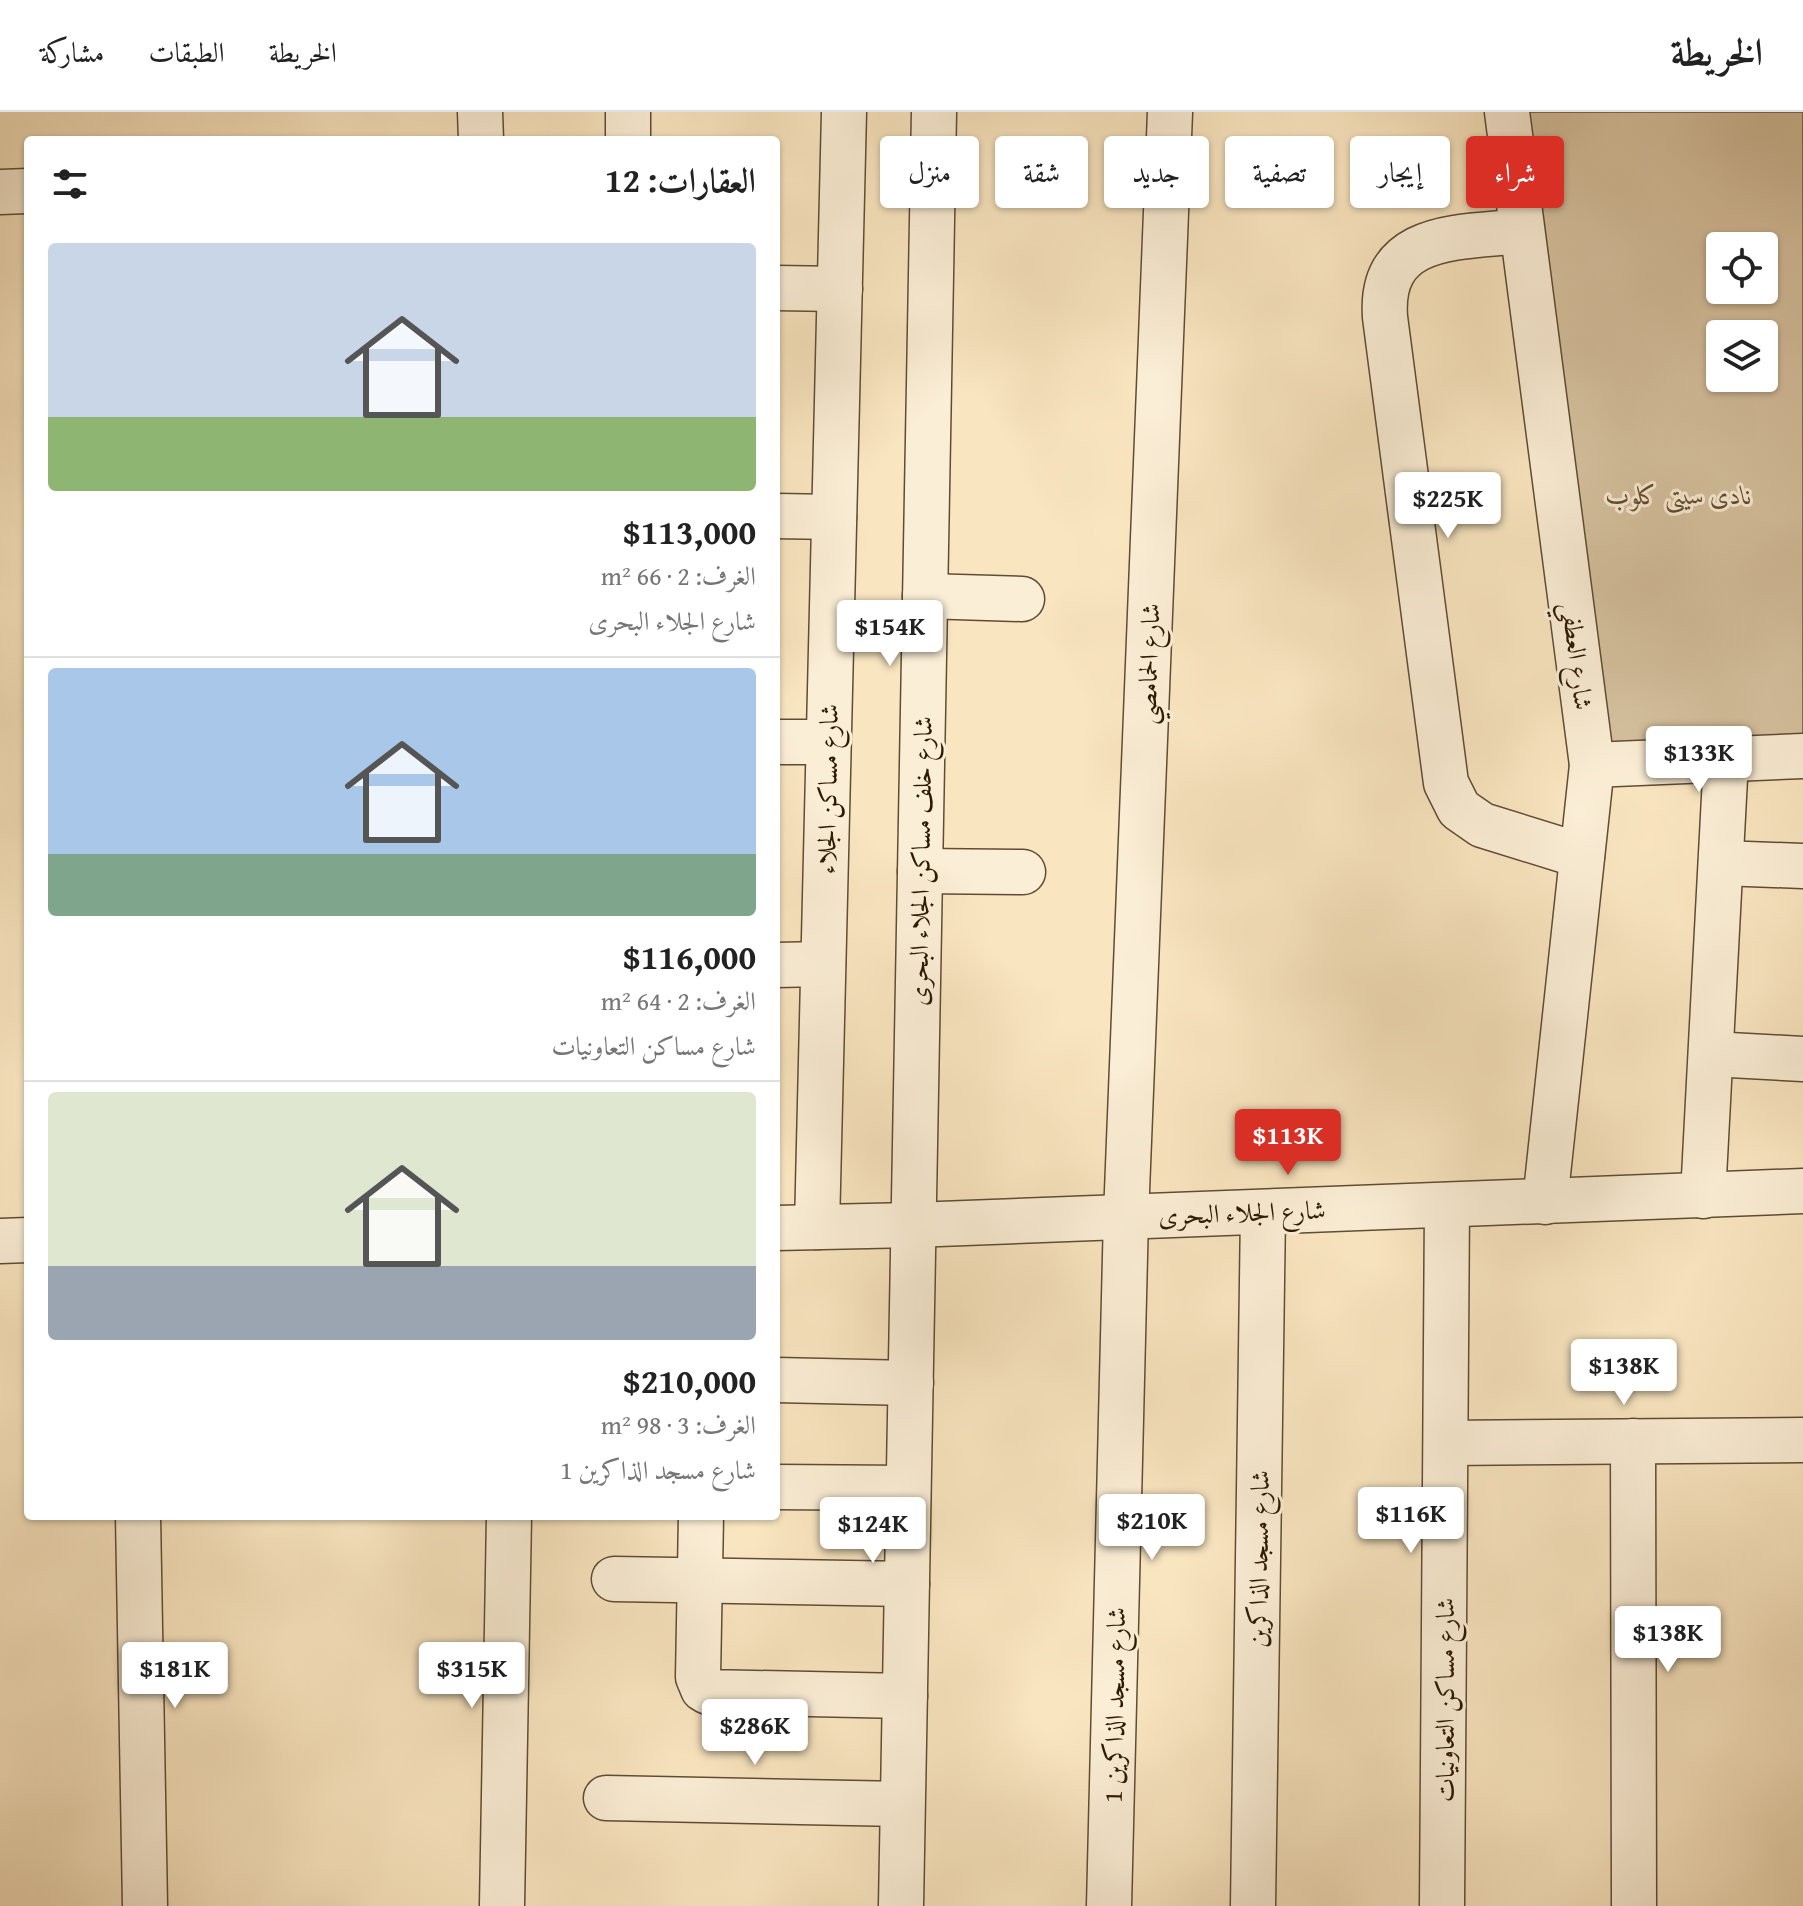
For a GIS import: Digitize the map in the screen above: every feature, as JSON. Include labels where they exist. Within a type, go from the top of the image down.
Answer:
[{"type":"street","points":[[480,112],[481,136]]},
{"type":"street","points":[[628,112],[628,136]]},
{"type":"street","name":"شارع مساكن الجلاء","points":[[797,1227],[823,964],[844,112]]},
{"type":"street","name":"شارع خلف مساكن الجلاء البحرى","points":[[901,1906],[934,112]]},
{"type":"street","name":"شارع الحمامصي","points":[[1126,1216],[1170,112]]},
{"type":"street","name":"شارع العطفي","points":[[1507,112],[1592,765],[1545,1202]]},
{"type":"street","points":[[0,192],[24,191]]},
{"type":"street","points":[[1522,231],[1433,241],[1414,249],[1399,262],[1383,297],[1446,783],[1459,809],[1482,825],[1582,856]]},
{"type":"street","points":[[780,288],[840,289]]},
{"type":"street","points":[[780,516],[834,517]]},
{"type":"street","points":[[925,596],[1022,599]]},
{"type":"street","points":[[780,742],[828,742]]},
{"type":"street","points":[[1592,765],[1803,756]]},
{"type":"street","points":[[1703,1196],[1726,759]]},
{"type":"street","points":[[1721,863],[1803,866]]},
{"type":"street","points":[[920,871],[1023,872]]},
{"type":"street","points":[[780,965],[823,964]]},
{"type":"street","points":[[1711,1054],[1803,1059]]},
{"type":"street","name":"شارع الجلاء البحرى","points":[[797,1227],[1803,1191]]},
{"type":"street","name":"شارع مساكن التعاونيات","points":[[1442,1906],[1447,1205]]},
{"type":"street","name":"شارع مسجد الذاكرين","points":[[1253,1906],[1263,1212]]},
{"type":"street","name":"شارع مسجد الذاكرين 1","points":[[1109,1906],[1126,1216]]},
{"type":"street","points":[[0,1241],[24,1240]]},
{"type":"street","points":[[780,1380],[911,1383]]},
{"type":"street","points":[[1446,1443],[1803,1440]]},
{"type":"street","points":[[1633,1441],[1634,1906]]},
{"type":"street","points":[[780,1487],[908,1488]]},
{"type":"street","points":[[138,1520],[145,1906]]},
{"type":"street","points":[[502,1906],[509,1520]]},
{"type":"street","points":[[701,1520],[698,1677],[699,1684],[708,1692],[905,1696]]},
{"type":"street","points":[[614,1579],[907,1584]]},
{"type":"street","points":[[606,1798],[902,1804]]},
{"type":"green space","name":"نادى سيتى كلوب","points":[[1505,112],[1803,112],[1803,757],[1592,765],[1518,208],[1564,208],[1564,136],[1508,136]]}]
